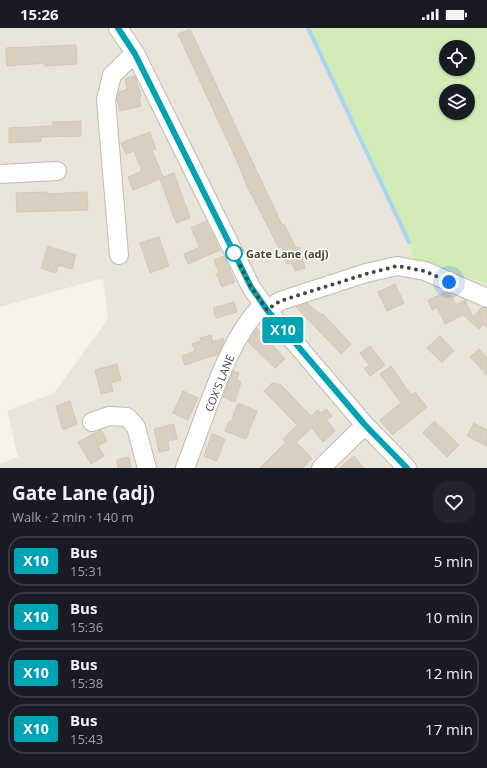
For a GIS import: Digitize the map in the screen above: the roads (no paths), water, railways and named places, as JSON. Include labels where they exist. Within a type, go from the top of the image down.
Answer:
[{"type":"street","points":[[118,28],[135,54],[251,287],[265,307],[365,425],[407,468]]},
{"type":"street","points":[[119,255],[106,100],[112,75],[135,54]]},
{"type":"street","points":[[0,174],[57,171]]},
{"type":"street","name":"COX'S LANE","points":[[186,468],[220,376],[244,327],[253,314],[265,307],[366,274],[397,266],[425,271],[487,298]]},
{"type":"street","points":[[92,422],[109,416],[127,417],[136,427],[147,468]]},
{"type":"street","points":[[321,468],[365,425]]},
{"type":"waterway","points":[[308,28],[409,242]]},
{"type":"place","name":"Gate Lane (adj)","points":[[234,253]]}]
